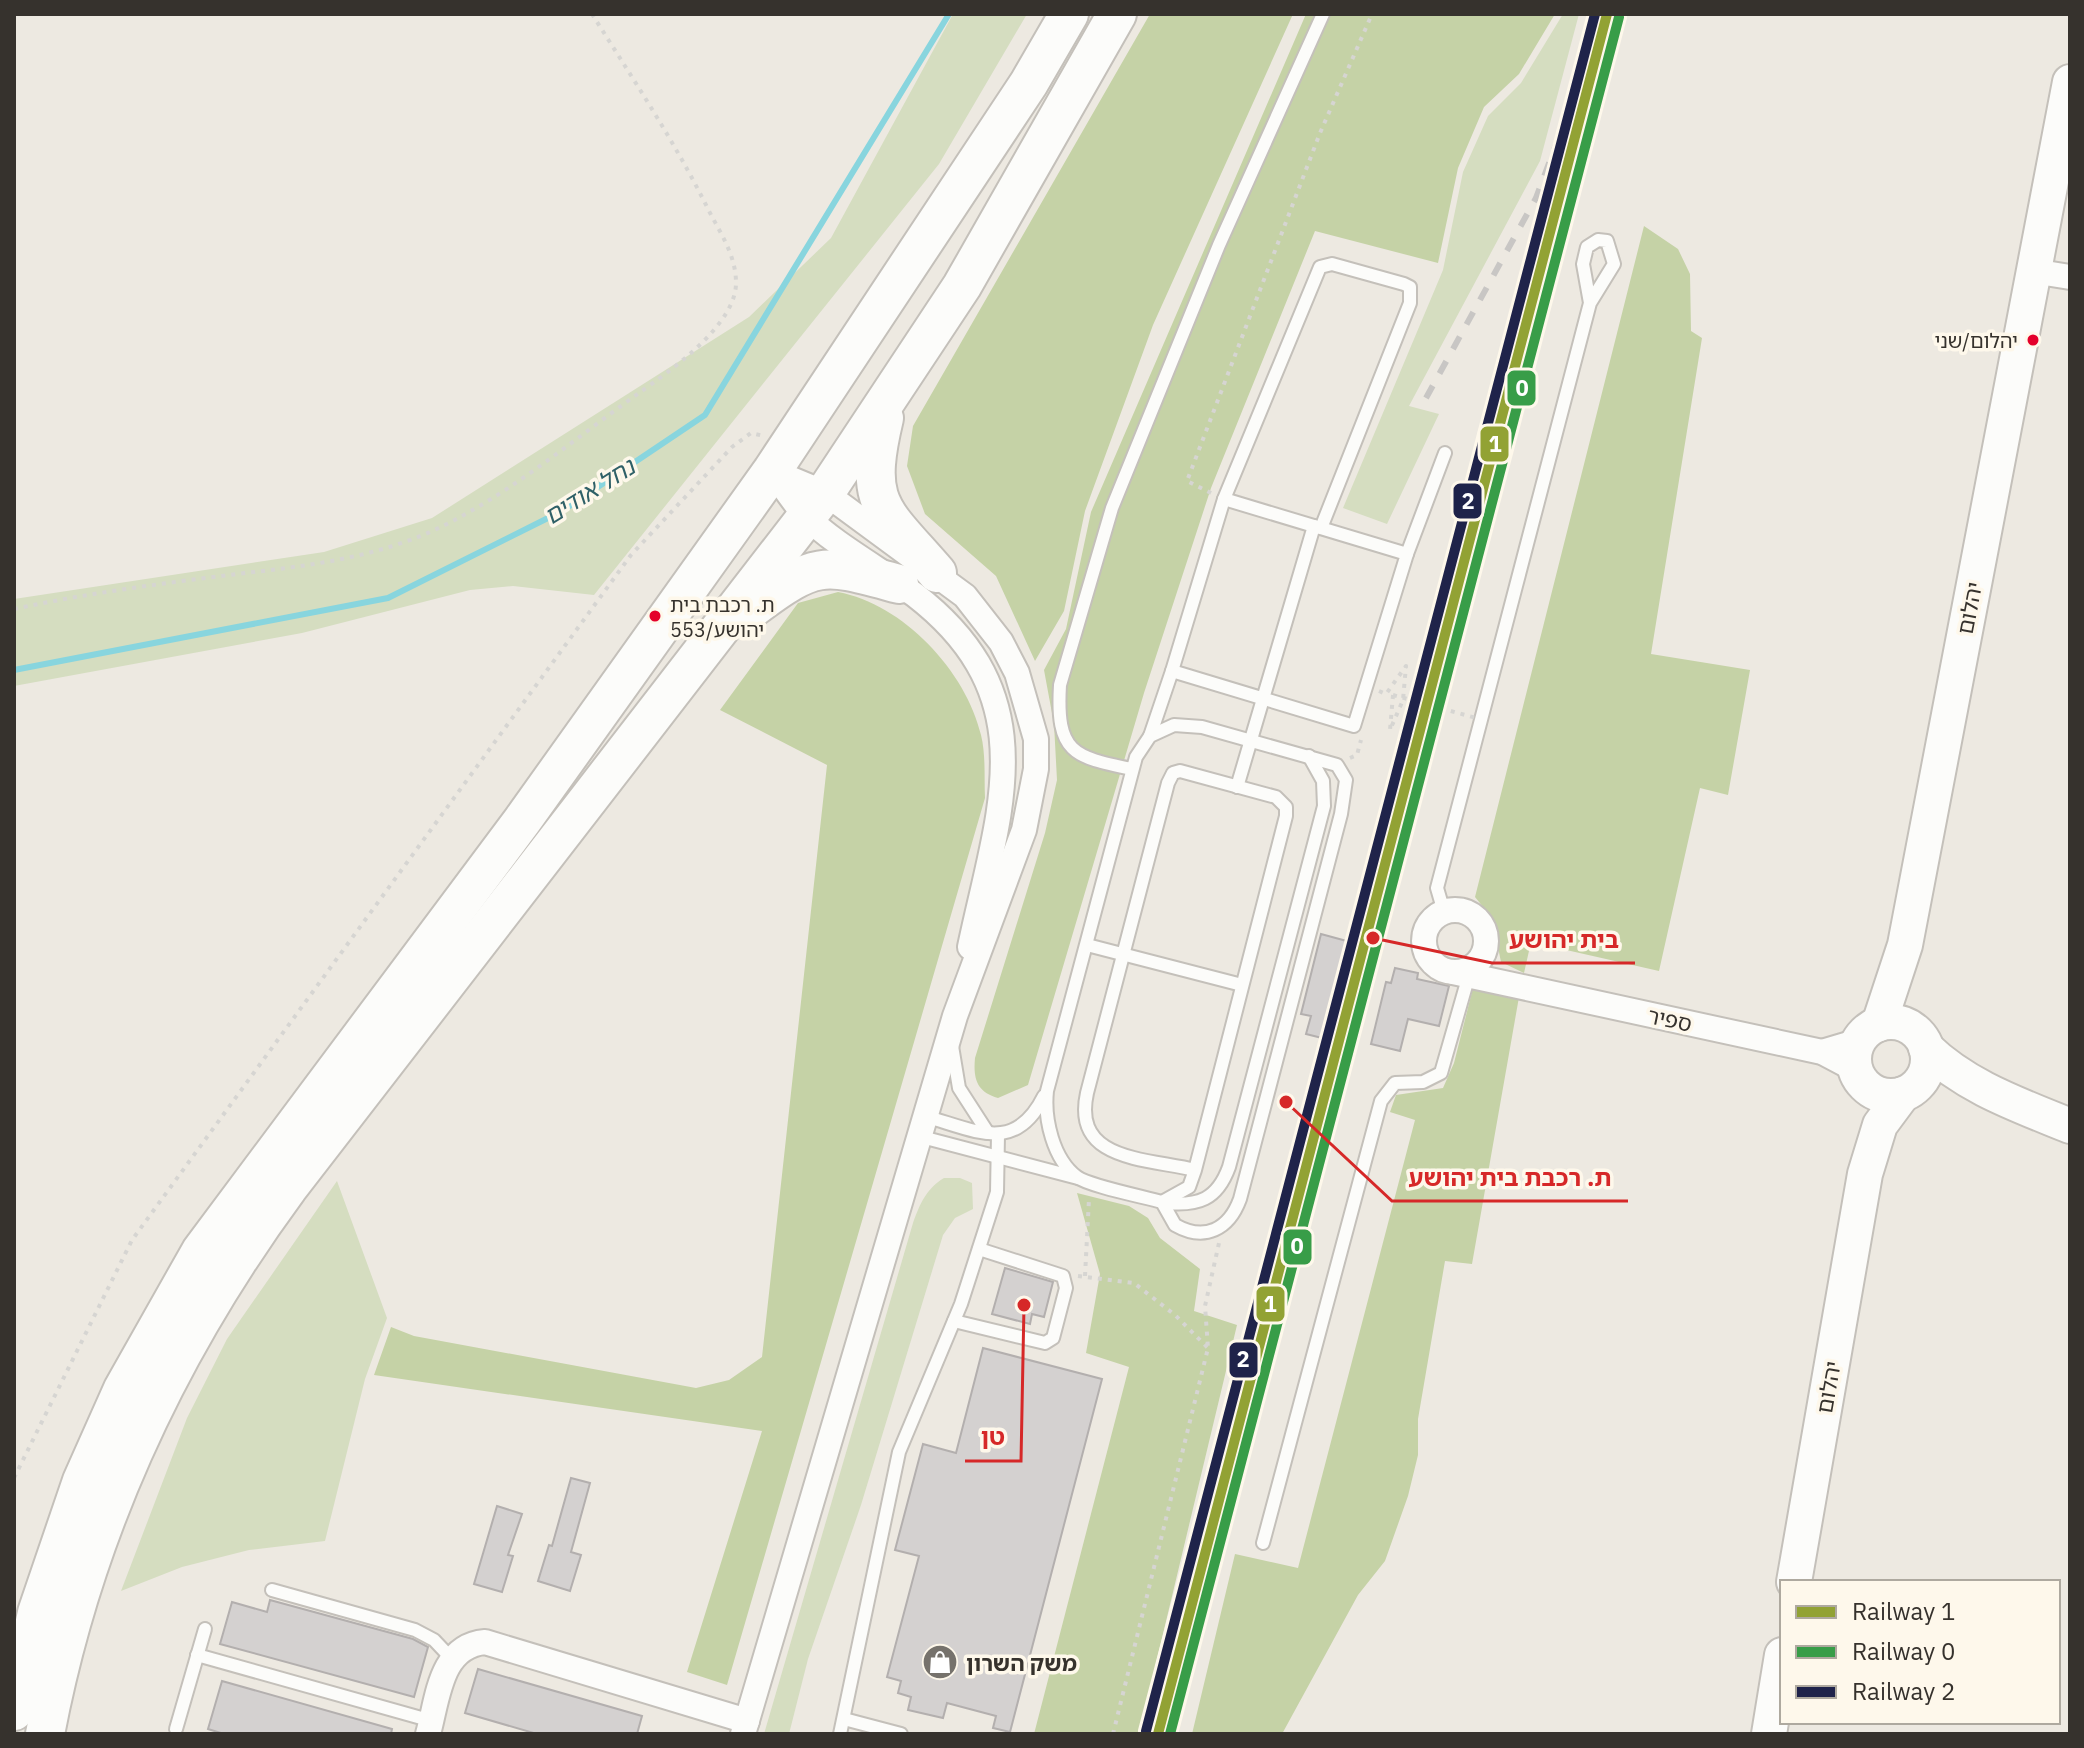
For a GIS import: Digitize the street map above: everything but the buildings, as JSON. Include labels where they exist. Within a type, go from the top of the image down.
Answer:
[{"type":"main road","points":[[14,1711],[37,1613],[82,1481],[123,1389],[201,1251],[522,821],[782,456],[1021,95],[1069,14]]},
{"type":"main road","points":[[45,1734],[71,1624],[114,1494],[177,1360],[230,1270],[288,1188],[816,505],[962,286],[1117,14]]},
{"type":"main road","name":"יהלום","points":[[1862,1192],[1864,1054],[1905,945],[2070,82]]},
{"type":"main road","points":[[888,400],[873,462],[878,499],[885,514],[937,573]]},
{"type":"main road","points":[[717,635],[793,577],[808,571],[847,570],[899,584]]},
{"type":"main road","name":"יהלום","points":[[1905,945],[1906,1001],[1920,1040]]},
{"type":"main road","points":[[1990,1092],[1956,1086],[1881,1095],[1864,1054],[1900,1023],[1955,1072],[1990,1092],[2070,1126]]},
{"type":"main road","points":[[1908,1091],[1925,1072],[1920,1040]]},
{"type":"main road","name":"יהלום","points":[[1794,1580],[1862,1192],[1880,1125],[1908,1091]]},
{"type":"main road","points":[[1769,1734],[1780,1667]]},
{"type":"street","points":[[2033,271],[2070,277]]},
{"type":"street","points":[[782,456],[816,505],[899,584],[943,619],[974,659],[998,713],[1004,742],[996,822],[953,1024]]},
{"type":"street","points":[[430,1728],[451,1658],[464,1647],[485,1642],[745,1728],[921,1126],[953,1024],[1024,830],[1036,769],[1036,739],[1029,704],[1001,642],[965,596],[937,573],[816,505]]},
{"type":"street","points":[[1464,911],[1480,923],[1486,942],[1469,967],[1435,965],[1425,949],[1426,931],[1444,912],[1464,911]]},
{"type":"street","name":"ספיר","points":[[1469,967],[1492,969],[1519,986],[1822,1052],[1864,1054]]},
{"type":"lane","points":[[1132,769],[1086,760],[1075,753],[1064,732],[1059,707],[1060,685],[1112,508],[1138,440],[1219,245],[1323,14]]},
{"type":"lane","points":[[1084,1179],[1051,1135],[1045,1108],[1132,769],[1150,736],[1224,499],[1320,267],[1332,264],[1410,287],[1410,303],[1317,527],[1237,787]]},
{"type":"lane","points":[[1444,912],[1437,888],[1590,303]]},
{"type":"lane","points":[[1172,671],[1354,726],[1407,554],[1445,453]]},
{"type":"lane","points":[[1224,499],[1407,554]]},
{"type":"lane","points":[[1150,736],[1174,725],[1188,725],[1337,765],[1346,780],[1341,814],[1234,1214],[1224,1225],[1203,1234],[1184,1231],[1175,1225],[1162,1202]]},
{"type":"lane","points":[[921,1126],[1000,1156],[1162,1202],[1201,1203],[1214,1195],[1229,1167],[1324,806],[1323,781],[1309,756]]},
{"type":"lane","points":[[1162,1202],[1189,1187],[1195,1170],[1286,807],[1276,797],[1180,771],[1173,773],[1122,954],[1085,1103],[1087,1132],[1109,1149],[1195,1170]]},
{"type":"lane","points":[[1087,945],[1242,985]]},
{"type":"lane","points":[[1263,1543],[1381,1101],[1395,1083],[1423,1082],[1441,1073],[1469,967]]},
{"type":"lane","points":[[840,1734],[899,1452],[954,1321],[997,1192],[1000,1156],[993,1134],[959,1088],[953,1024]]},
{"type":"lane","points":[[921,1126],[1010,1133],[1036,1113],[1047,1091]]},
{"type":"lane","points":[[954,1321],[1045,1343],[1053,1338],[1066,1288],[1063,1276],[979,1249]]},
{"type":"lane","points":[[272,1590],[415,1630],[434,1640],[451,1658]]},
{"type":"lane","points":[[176,1729],[205,1629]]},
{"type":"lane","points":[[197,1655],[430,1728]]},
{"type":"lane","points":[[844,1719],[901,1734]]},
{"type":"path","points":[[14,609],[187,580],[348,560],[419,536],[453,521],[497,493],[665,375],[705,341],[732,304],[736,287],[735,262],[684,160],[592,14]]},
{"type":"path","points":[[1224,499],[1187,481],[1320,133],[1372,14]]},
{"type":"path","points":[[14,1478],[132,1240],[631,555],[732,447],[751,433],[782,456]]},
{"type":"path","points":[[1375,690],[1386,694],[1406,666],[1403,700],[1390,730],[1393,695],[1476,718]]},
{"type":"path","points":[[1337,765],[1357,755],[1364,729]]},
{"type":"path","points":[[1084,1179],[1085,1276]]},
{"type":"path","points":[[1113,1734],[1208,1348],[1205,1306],[1224,1225]]},
{"type":"path","points":[[1063,1276],[1134,1283],[1175,1315],[1208,1348]]},
{"type":"green space","points":[[953,14],[1027,14],[939,164],[594,595],[513,586],[470,590],[302,633],[14,686],[14,599],[324,552],[432,518],[749,317],[831,238]]},
{"type":"green space","points":[[1150,14],[1293,14],[1153,325],[1085,511],[1064,611],[1035,661],[996,576],[925,514],[907,466],[913,426]]},
{"type":"green space","points":[[1306,14],[1555,14],[1519,74],[1484,107],[1458,168],[1438,263],[1315,231],[1211,488],[1144,693],[1028,1085],[998,1098],[985,1092],[978,1084],[975,1058],[1045,833],[1057,780],[1054,724],[1044,670],[1066,629],[1091,512]]},
{"type":"green space","points":[[1563,14],[1579,14],[1540,161],[1409,406],[1439,414],[1387,524],[1343,508],[1443,270],[1463,172],[1488,116],[1521,83]]},
{"type":"green space","points":[[1644,226],[1678,249],[1690,274],[1691,331],[1702,338],[1651,654],[1750,670],[1728,795],[1700,788],[1659,971],[1531,942],[1524,973],[1501,962],[1492,918],[1475,897]]},
{"type":"green space","points":[[838,592],[886,610],[928,644],[946,665],[973,711],[981,735],[985,798],[727,1685],[687,1672],[762,1431],[374,1375],[391,1327],[414,1336],[696,1388],[729,1380],[762,1357],[827,765],[720,710],[798,603]]},
{"type":"green space","points":[[1474,984],[1519,997],[1472,1264],[1445,1261],[1418,1419],[1418,1455],[1408,1496],[1385,1561],[1358,1595],[1282,1734],[1192,1734],[1235,1554],[1298,1568],[1415,1120],[1390,1112],[1396,1095],[1443,1088],[1454,1063]]},
{"type":"green space","points":[[944,1178],[960,1178],[972,1183],[973,1209],[955,1218],[943,1235],[861,1505],[808,1659],[789,1734],[764,1734],[913,1223],[924,1198]]},
{"type":"green space","points":[[337,1181],[387,1318],[365,1379],[325,1541],[249,1550],[182,1567],[121,1591],[187,1418],[227,1339]]},
{"type":"green space","points":[[1077,1193],[1129,1206],[1148,1218],[1160,1238],[1200,1269],[1194,1311],[1237,1325],[1139,1734],[1034,1734],[1129,1367],[1086,1353],[1100,1274]]},
{"type":"waterway","name":"נחל אודים","points":[[14,670],[388,598],[562,511],[705,415],[949,14]]},
{"type":"railway","points":[[1585,42],[1592,14]]},
{"type":"railway","points":[[1426,398],[1536,198],[1605,14]]},
{"type":"rail line","name":"2","points":[[1146,1731],[1595,14]]},
{"type":"rail line","name":"1","points":[[1158,1734],[1607,14]]},
{"type":"rail line","name":"0","points":[[1170,1734],[1619,17]]},
{"type":"place","name":"יהלום/שני","points":[[2033,340]]},
{"type":"place","name":"ת. רכבת בית יהושע/553","points":[[655,616]]},
{"type":"place","name":"בית יהושע","points":[[1373,938]]},
{"type":"place","name":"ת. רכבת בית יהושע","points":[[1286,1102]]},
{"type":"place","name":"טן","points":[[1024,1305]]},
{"type":"place","name":"משק השרון","points":[[940,1662]]}]
